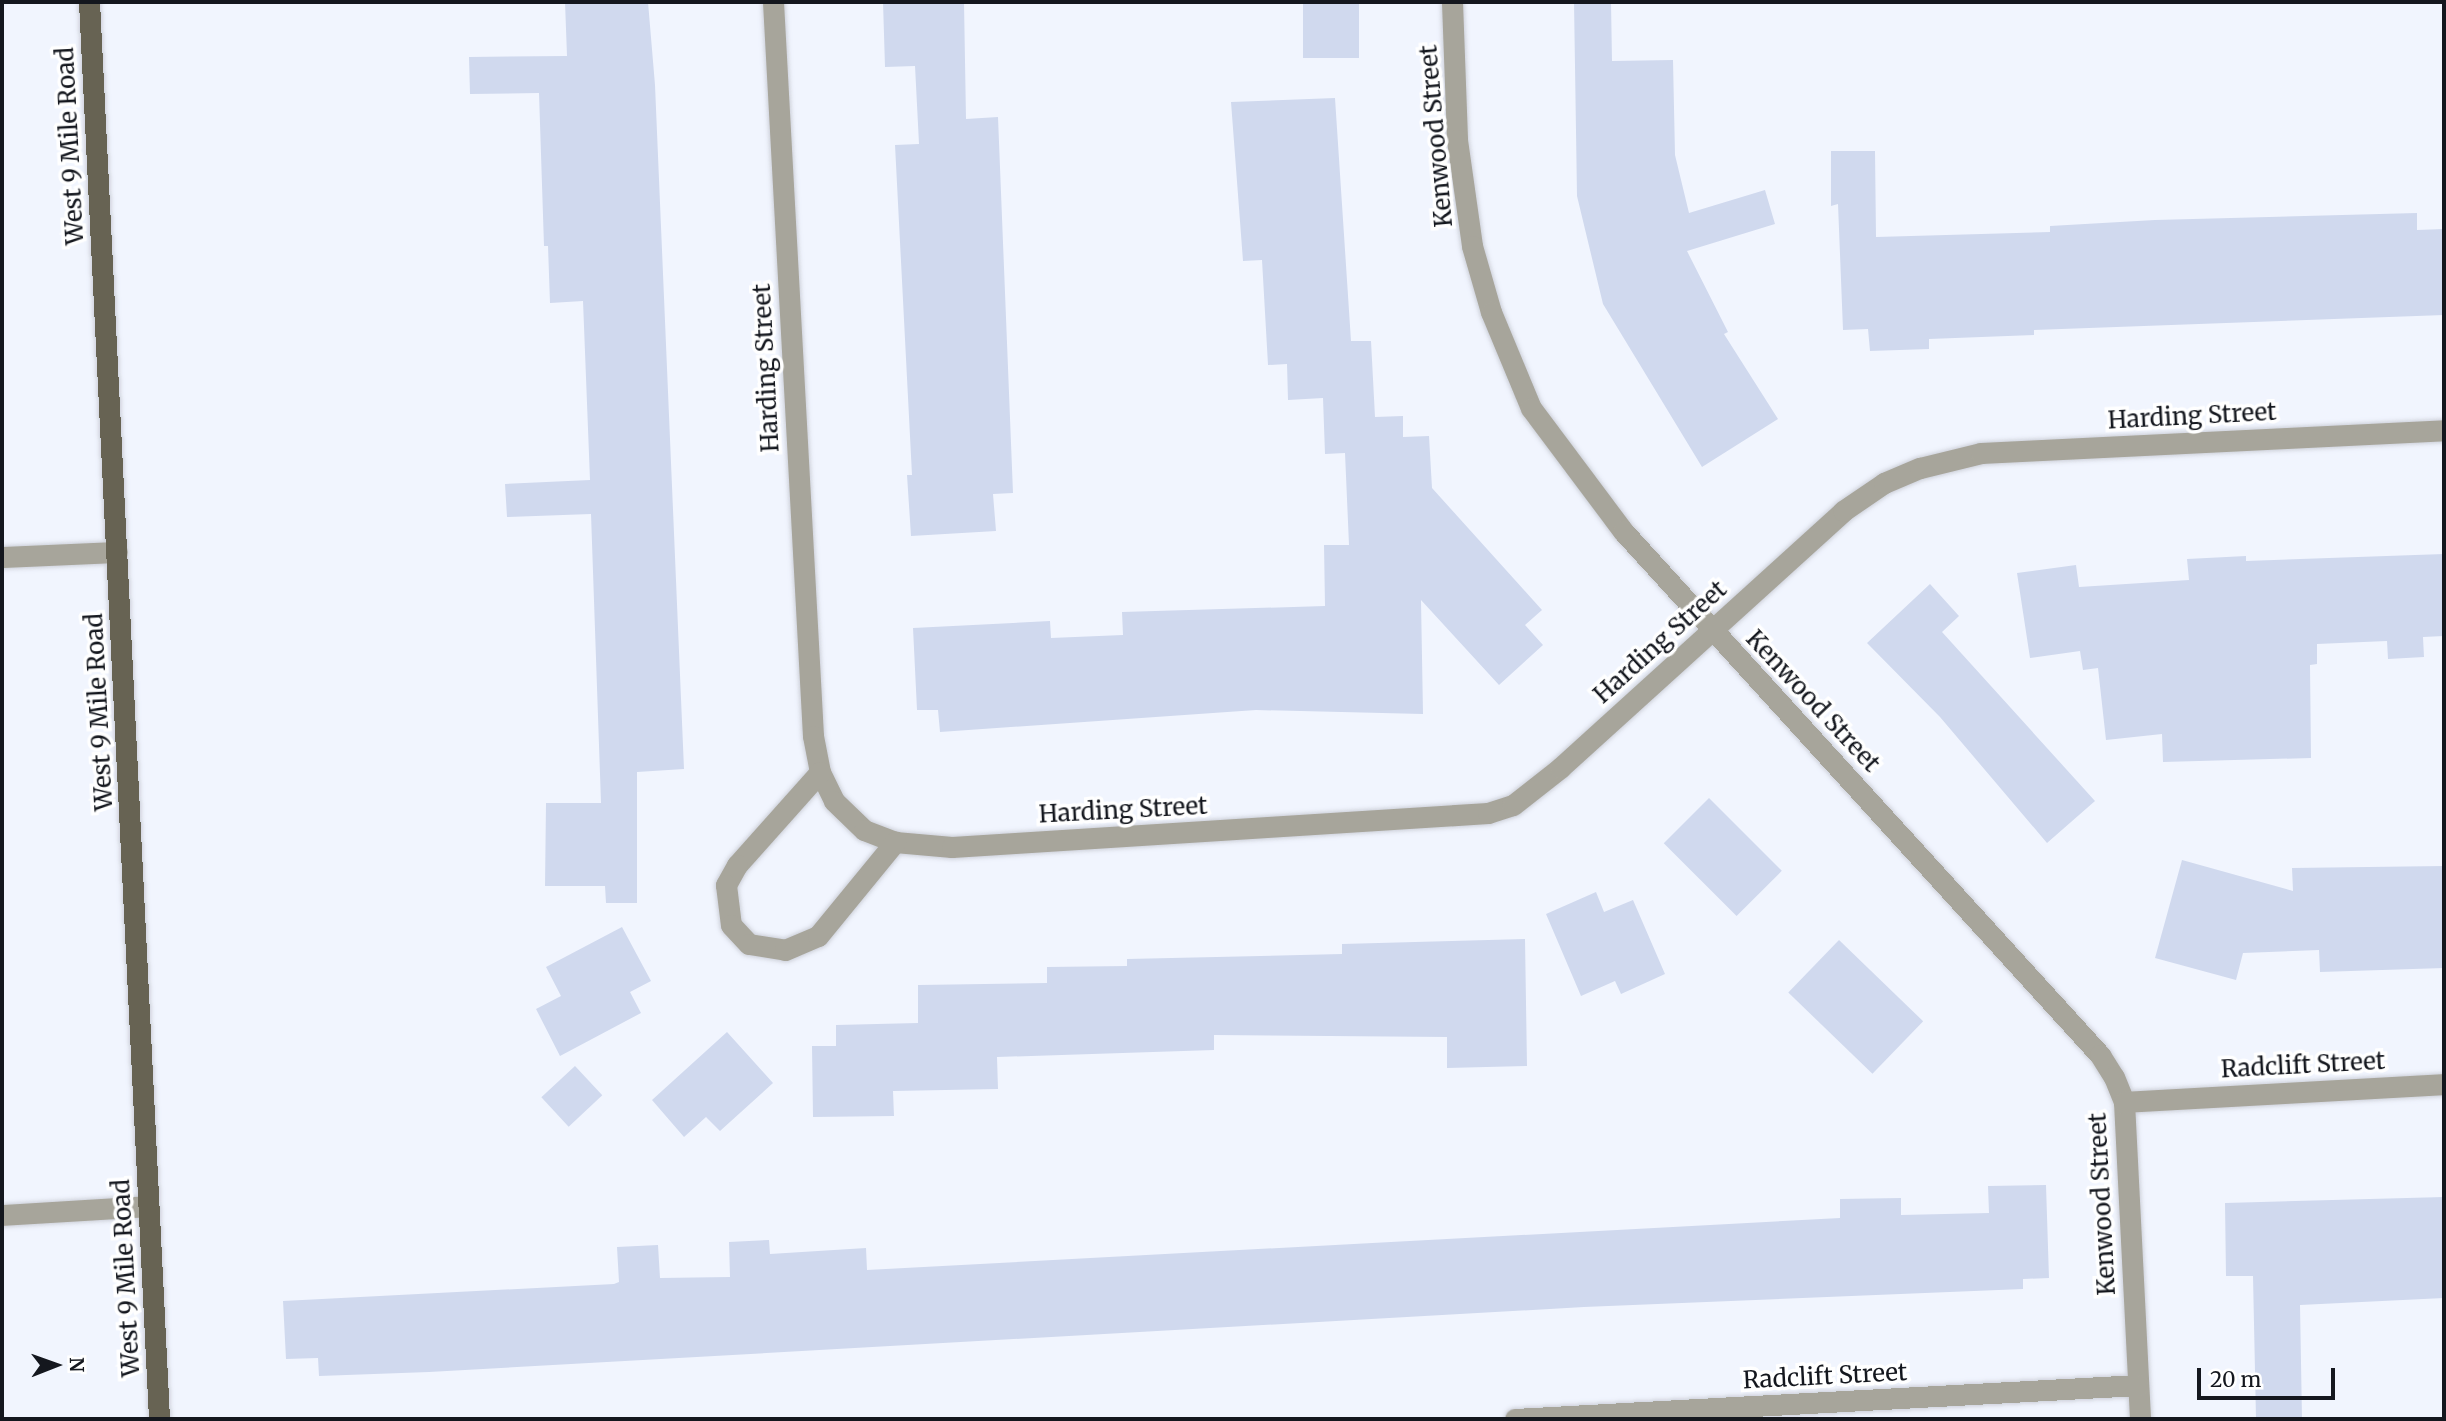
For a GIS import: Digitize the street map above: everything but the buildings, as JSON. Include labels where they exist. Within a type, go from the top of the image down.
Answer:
[{"type":"main road","name":"West 9 Mile Road","points":[[89,2],[159,1419]]},
{"type":"street","name":"Harding Street","points":[[773,2],[809,679],[820,772],[834,800],[849,817],[864,830],[895,842],[953,847],[1488,813],[1513,805],[1532,792],[1843,511],[1884,483],[1946,459],[1981,453],[2444,430]]},
{"type":"street","name":"Kenwood Street","points":[[1452,2],[1457,140],[1466,210],[1490,312],[1531,408],[1569,465],[1712,631],[2100,1055],[2123,1102],[2140,1419]]},
{"type":"street","points":[[2,557],[117,552]]},
{"type":"street","points":[[820,772],[737,864],[726,885],[731,925],[749,944],[785,950],[818,936],[895,842]]},
{"type":"street","name":"Radclift Street","points":[[2123,1102],[2444,1084]]},
{"type":"street","points":[[2,1215],[148,1206]]},
{"type":"street","name":"Radclift Street","points":[[1515,1419],[2138,1385]]}]
